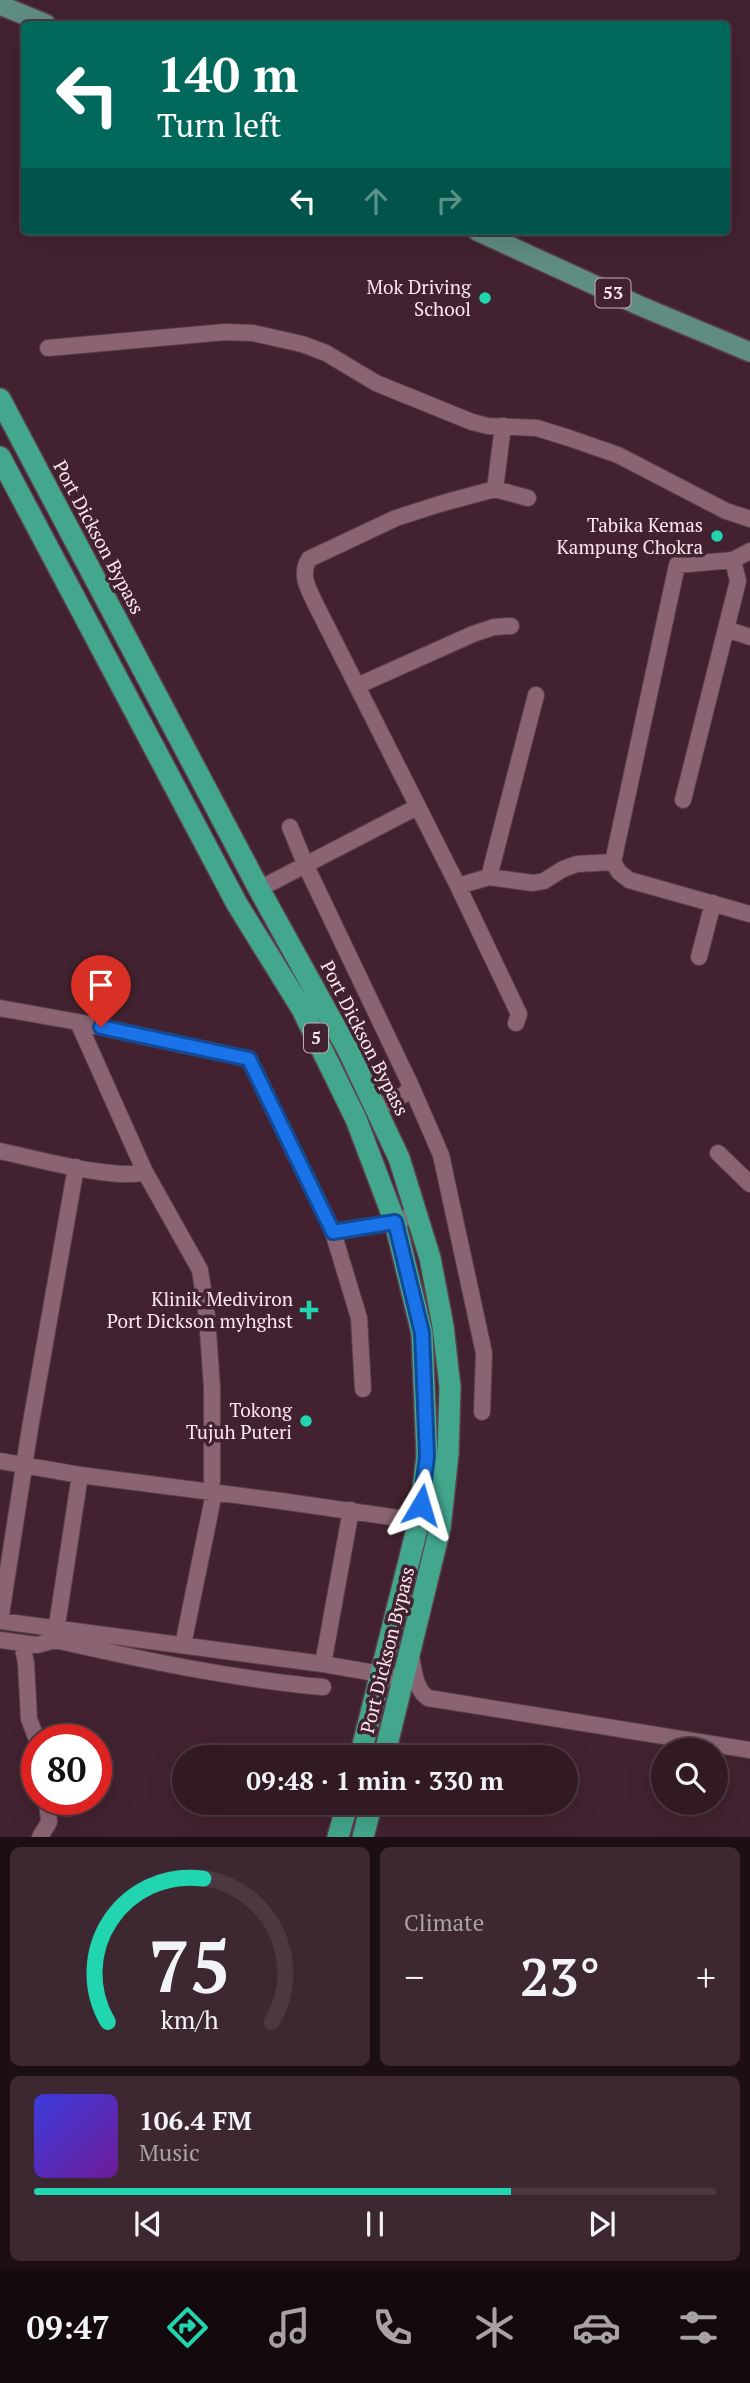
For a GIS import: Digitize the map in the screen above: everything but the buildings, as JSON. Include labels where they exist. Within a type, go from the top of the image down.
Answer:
[{"type":"highway","name":"Port Dickson Bypass","points":[[0,399],[259,889],[348,1050],[399,1158],[430,1258],[450,1387],[448,1454],[440,1528],[387,1745]]},
{"type":"highway","name":"Port Dickson Bypass","points":[[0,457],[237,904],[302,1009],[356,1119],[395,1222],[422,1333],[427,1456],[419,1521],[363,1745]]},
{"type":"highway","points":[[195,823],[239,887],[249,891],[259,889]]},
{"type":"highway","points":[[259,889],[254,899],[255,910],[288,970],[302,1009]]},
{"type":"highway","points":[[338,1837],[344,1815]]},
{"type":"highway","points":[[363,1837],[369,1815]]},
{"type":"main road","points":[[0,5],[39,21]]},
{"type":"main road","name":"53","points":[[486,235],[638,305],[750,352]]},
{"type":"street","points":[[48,348],[225,332],[253,333],[302,344],[326,353],[376,383],[472,422],[488,426],[537,428],[618,454],[726,511],[750,519]]},
{"type":"street","points":[[495,489],[503,426]]},
{"type":"street","points":[[516,1023],[519,1014],[306,583],[304,571],[306,562],[396,517],[495,489],[528,498]]},
{"type":"street","points":[[750,551],[733,561],[677,565],[613,862],[619,872],[629,880],[750,914]]},
{"type":"street","points":[[683,800],[738,581],[733,561]]},
{"type":"street","points":[[357,686],[472,634],[494,627],[511,626]]},
{"type":"street","points":[[726,629],[750,637]]},
{"type":"street","points":[[489,877],[537,695]]},
{"type":"street","points":[[259,889],[417,807]]},
{"type":"street","points":[[290,827],[441,1154],[482,1340],[482,1412]]},
{"type":"street","points":[[458,886],[489,877],[533,883],[544,881],[577,864],[613,862]]},
{"type":"street","points":[[699,957],[713,903]]},
{"type":"street","points":[[0,1008],[249,1059],[333,1232],[359,1318],[363,1389]]},
{"type":"street","points":[[78,1022],[145,1172],[200,1270],[207,1317],[212,1388],[213,1487],[183,1645]]},
{"type":"street","points":[[377,1108],[405,1094],[411,1086]]},
{"type":"street","points":[[0,1151],[133,1176],[145,1172]]},
{"type":"street","points":[[718,1153],[750,1184]]},
{"type":"street","points":[[76,1167],[0,1621],[224,1674],[323,1687]]},
{"type":"street","points":[[333,1232],[395,1222],[417,1213]]},
{"type":"street","points":[[0,1461],[80,1475],[213,1487],[419,1521]]},
{"type":"street","points":[[56,1634],[80,1475]]},
{"type":"street","points":[[323,1664],[351,1510]]},
{"type":"street","points":[[0,1640],[37,1645],[56,1634],[183,1645],[323,1664],[404,1679]]},
{"type":"street","points":[[22,1643],[31,1724]]},
{"type":"street","points":[[410,1654],[418,1686],[428,1698],[750,1750]]},
{"type":"street","points":[[40,1837],[49,1822],[48,1815]]},
{"type":"place","name":"Mok Driving School","points":[[485,298]]},
{"type":"place","name":"Tabika Kemas Kampung Chokra","points":[[717,536]]},
{"type":"place","name":"Klinik Mediviron Port Dickson myhghst","points":[[309,1310]]},
{"type":"place","name":"Tokong Tujuh Puteri","points":[[306,1421]]},
{"type":"route","points":[[101,1027],[249,1059],[333,1232],[395,1222],[422,1333],[427,1456],[421,1505]]}]
